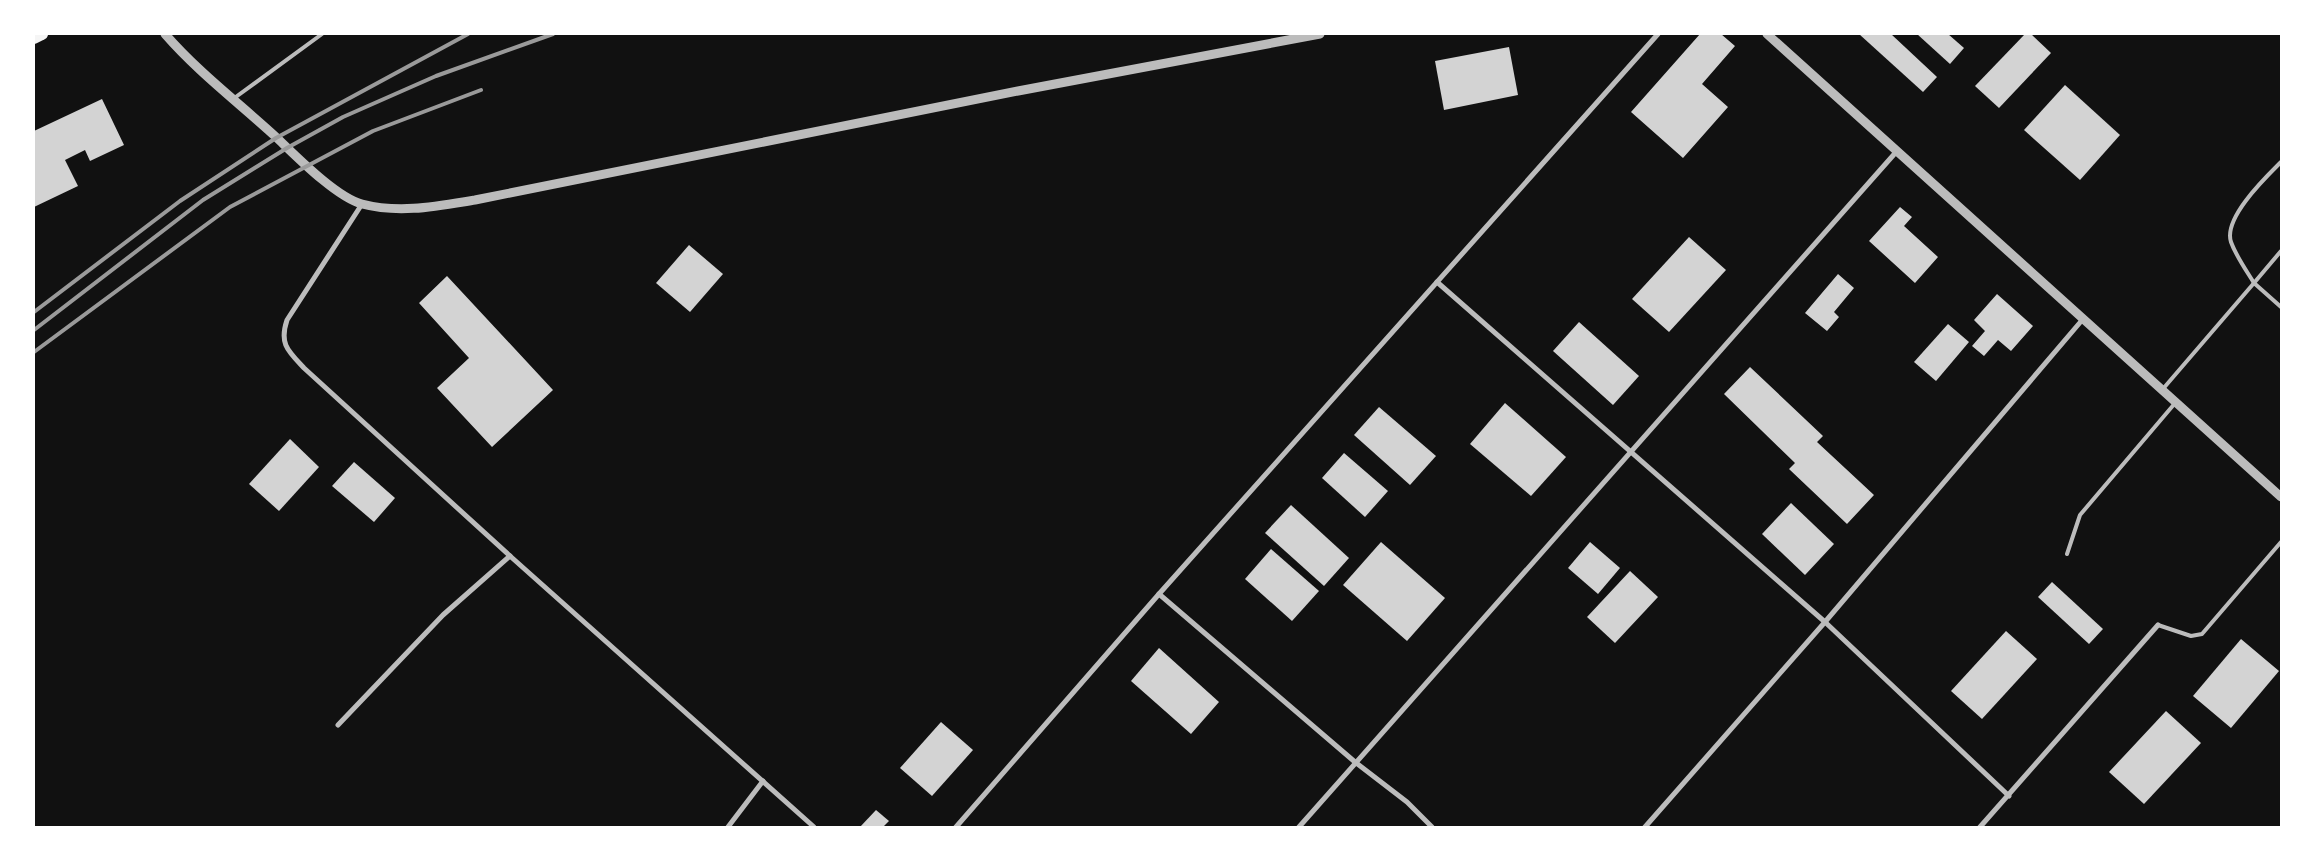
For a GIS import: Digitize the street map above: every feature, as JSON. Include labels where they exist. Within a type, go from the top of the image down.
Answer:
[{"type":"main road","points":[[34,38],[42,34]]},
{"type":"street","points":[[165,34],[307,166],[341,193],[362,204],[399,209],[427,208],[475,200],[1009,93],[1320,34]]},
{"type":"street","points":[[956,827],[1159,594],[1658,34]]},
{"type":"street","points":[[1767,34],[2281,496]]},
{"type":"street","points":[[1299,827],[1898,150]]},
{"type":"street","points":[[362,204],[287,320],[283,332],[286,348],[304,368],[510,556],[814,827]]},
{"type":"street","points":[[1437,282],[1631,454],[1825,622],[2009,796]]},
{"type":"street","points":[[1645,827],[1825,622],[2083,319]]},
{"type":"street","points":[[338,725],[443,615],[510,556]]},
{"type":"street","points":[[1159,594],[1355,762],[1407,802],[1432,827]]},
{"type":"street","points":[[1980,827],[2158,625]]},
{"type":"street","points":[[728,827],[763,781]]},
{"type":"lane","points":[[233,99],[322,34]]},
{"type":"lane","points":[[2281,162],[2260,184],[2233,219],[2230,240],[2254,283],[2281,308]]},
{"type":"lane","points":[[2162,390],[2281,251]]},
{"type":"lane","points":[[2067,554],[2080,515],[2176,402]]},
{"type":"lane","points":[[2158,625],[2191,636],[2202,634],[2281,542]]},
{"type":"building","points":[[1700,34],[1721,34],[1735,46],[1702,84],[1728,107],[1683,158],[1631,112]]},
{"type":"building","points":[[1859,34],[1891,34],[1937,77],[1923,92]]},
{"type":"building","points":[[1917,34],[1948,34],[1964,48],[1950,64]]},
{"type":"building","points":[[2025,34],[2031,34],[2051,53],[1999,108],[1975,86]]},
{"type":"building","points":[[1509,47],[1518,95],[1444,110],[1435,61]]},
{"type":"building","points":[[2065,85],[2120,135],[2080,180],[2024,130]]},
{"type":"building","points":[[102,99],[124,145],[90,161],[85,150],[65,160],[78,186],[34,207],[34,131]]},
{"type":"building","points":[[1900,207],[1912,217],[1904,226],[1938,257],[1915,283],[1869,241]]},
{"type":"building","points":[[1689,237],[1726,270],[1669,332],[1632,299]]},
{"type":"building","points":[[689,245],[723,274],[690,312],[656,283]]},
{"type":"building","points":[[1838,274],[1854,288],[1834,312],[1839,317],[1827,331],[1805,313]]},
{"type":"building","points":[[447,276],[553,390],[492,447],[437,388],[469,358],[419,303]]},
{"type":"building","points":[[1997,294],[2033,326],[2011,351],[1998,340],[1984,356],[1972,346],[1985,331],[1974,320]]},
{"type":"building","points":[[1579,322],[1639,376],[1613,405],[1553,351]]},
{"type":"building","points":[[1948,324],[1969,342],[1936,381],[1914,362]]},
{"type":"building","points":[[1750,367],[1823,436],[1817,442],[1874,495],[1847,524],[1789,469],[1795,463],[1724,394]]},
{"type":"building","points":[[1505,403],[1566,457],[1531,496],[1470,444]]},
{"type":"building","points":[[1379,407],[1436,456],[1410,485],[1354,435]]},
{"type":"building","points":[[290,439],[319,467],[279,511],[249,484]]},
{"type":"building","points":[[1344,453],[1388,491],[1365,517],[1322,478]]},
{"type":"building","points":[[354,462],[395,498],[374,522],[332,486]]},
{"type":"building","points":[[1791,503],[1834,544],[1805,575],[1762,534]]},
{"type":"building","points":[[1291,505],[1349,558],[1324,586],[1265,533]]},
{"type":"building","points":[[1381,542],[1445,598],[1407,641],[1343,585]]},
{"type":"building","points":[[1590,542],[1620,568],[1598,594],[1568,568]]},
{"type":"building","points":[[1271,549],[1319,591],[1292,621],[1245,579]]},
{"type":"building","points":[[1630,571],[1658,597],[1615,643],[1587,617]]},
{"type":"building","points":[[2052,582],[2103,629],[2089,644],[2038,597]]},
{"type":"building","points":[[2006,631],[2037,659],[1982,719],[1951,691]]},
{"type":"building","points":[[2241,639],[2279,671],[2231,728],[2193,696]]},
{"type":"building","points":[[1159,648],[1219,702],[1191,734],[1131,681]]},
{"type":"building","points":[[2166,711],[2201,743],[2144,804],[2109,772]]},
{"type":"building","points":[[941,722],[973,750],[932,796],[900,768]]},
{"type":"building","points":[[876,810],[889,821],[883,827],[860,827]]},
{"type":"railway","points":[[34,312],[180,201],[276,138],[468,34]]},
{"type":"railway","points":[[34,330],[203,200],[287,148],[343,117],[436,76],[553,34]]},
{"type":"railway","points":[[34,352],[230,207],[373,131],[481,90]]}]
